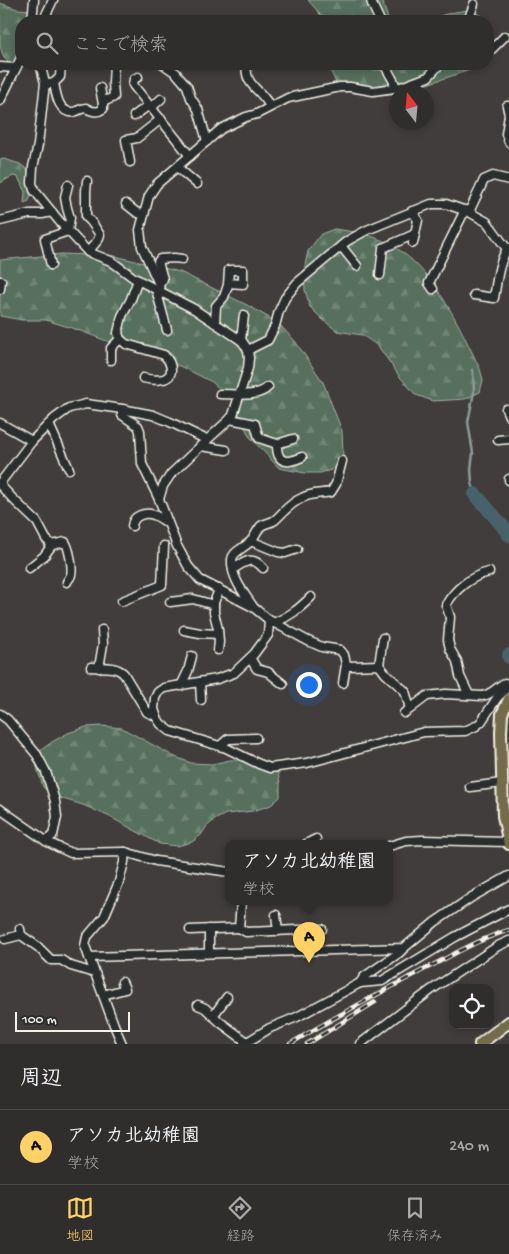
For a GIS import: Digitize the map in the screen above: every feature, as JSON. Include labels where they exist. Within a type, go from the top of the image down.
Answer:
[{"type":"main road","points":[[508,843],[503,816],[501,732],[502,714],[509,699]]},
{"type":"main road","points":[[480,1044],[509,1022]]},
{"type":"street","points":[[33,15],[34,0]]},
{"type":"street","points":[[371,0],[377,15]]},
{"type":"street","points":[[46,15],[54,1]]},
{"type":"street","points":[[470,15],[474,4]]},
{"type":"street","points":[[494,47],[505,36]]},
{"type":"street","points":[[0,67],[15,68]]},
{"type":"street","points":[[0,101],[15,70]]},
{"type":"street","points":[[41,70],[44,84],[41,150],[33,167],[32,183],[34,190],[88,252],[111,260],[138,280],[158,288],[194,309],[241,340],[248,350],[248,368],[233,415],[230,420],[170,474],[163,486],[159,499]]},
{"type":"street","points":[[44,84],[54,83],[60,77],[61,70]]},
{"type":"street","points":[[103,102],[114,97],[114,70]]},
{"type":"street","points":[[172,70],[187,86],[191,98],[198,109],[207,141]]},
{"type":"street","points":[[246,70],[254,89],[267,101],[270,107]]},
{"type":"street","points":[[387,70],[395,85]]},
{"type":"street","points":[[402,85],[428,77],[433,70]]},
{"type":"street","points":[[138,77],[134,79],[133,85],[190,156]]},
{"type":"street","points":[[54,83],[58,102],[68,111],[74,112],[82,108],[94,112],[100,111],[103,108],[100,88]]},
{"type":"street","points":[[167,330],[158,288],[142,247],[140,230],[149,196],[157,184],[221,129],[288,98],[340,87],[374,91],[389,88]]},
{"type":"street","points":[[134,116],[161,99]]},
{"type":"street","points":[[509,106],[506,134],[509,142]]},
{"type":"street","points":[[130,162],[126,140],[137,138],[161,119]]},
{"type":"street","points":[[177,167],[197,184]]},
{"type":"street","points":[[432,290],[429,282],[484,180],[492,176],[509,180]]},
{"type":"street","points":[[87,181],[86,217],[100,235],[88,252]]},
{"type":"street","points":[[68,185],[66,197],[70,218],[68,231]]},
{"type":"street","points":[[126,204],[136,212],[144,215]]},
{"type":"street","points":[[248,350],[268,340],[276,326],[279,311],[285,298],[297,283],[347,241],[367,230],[431,204],[446,204],[467,211],[487,222],[508,248],[502,257],[494,298],[474,296]]},
{"type":"street","points":[[0,221],[29,214],[52,212]]},
{"type":"street","points":[[412,212],[418,220],[413,243]]},
{"type":"street","points":[[51,265],[44,239],[68,231]]},
{"type":"street","points":[[380,275],[383,248],[415,234]]},
{"type":"street","points":[[341,246],[357,266]]},
{"type":"street","points":[[158,288],[163,280],[158,262],[160,259],[182,259]]},
{"type":"street","points":[[0,280],[0,289]]},
{"type":"street","points":[[138,280],[131,300],[122,316],[118,333],[120,339],[126,344],[164,354],[169,360],[171,368],[170,374],[165,379],[143,378]]},
{"type":"street","points":[[215,323],[216,306],[224,297],[228,283]]},
{"type":"street","points":[[241,340],[244,315]]},
{"type":"street","points":[[111,360],[111,348],[120,339]]},
{"type":"street","points":[[220,394],[238,396],[264,391],[268,386]]},
{"type":"street","points":[[52,545],[46,540],[37,522],[0,484],[32,441],[48,424],[69,408],[86,404],[153,415],[170,422],[204,443],[226,450]]},
{"type":"street","points":[[122,409],[122,414],[138,426],[142,464],[159,499],[177,546],[188,566],[200,580],[253,607],[308,641],[322,647],[340,650],[344,655],[346,664],[343,683]]},
{"type":"street","points":[[230,420],[252,422],[255,424],[259,438],[277,444],[293,439]]},
{"type":"street","points":[[0,423],[32,441]]},
{"type":"street","points":[[48,424],[69,469]]},
{"type":"street","points":[[498,440],[509,439]]},
{"type":"street","points":[[277,444],[279,458],[283,461],[296,460],[302,456]]},
{"type":"street","points":[[253,607],[237,581],[233,569],[233,555],[251,541],[262,526],[274,521],[284,510],[300,498],[311,494],[331,492],[336,484],[342,461]]},
{"type":"street","points":[[132,526],[132,522],[138,516],[145,514],[153,515],[168,523]]},
{"type":"street","points":[[122,601],[135,592],[162,586],[163,548],[174,538]]},
{"type":"street","points":[[251,541],[278,552],[285,553],[297,549]]},
{"type":"street","points":[[29,568],[44,556],[52,545],[65,542],[71,545],[72,574],[70,580]]},
{"type":"street","points":[[233,569],[253,560],[258,562],[263,568]]},
{"type":"street","points":[[469,696],[460,676],[457,661],[450,649],[448,640],[450,617],[446,605],[451,596],[473,578],[488,572]]},
{"type":"street","points":[[218,650],[214,603],[219,590]]},
{"type":"street","points":[[271,619],[287,617],[311,597]]},
{"type":"street","points":[[170,602],[193,599],[214,606]]},
{"type":"street","points":[[140,701],[164,688],[217,679],[234,673],[254,654],[268,635],[271,619]]},
{"type":"street","points":[[102,630],[103,644],[95,667],[120,670],[147,712],[156,716]]},
{"type":"street","points":[[184,630],[218,634]]},
{"type":"street","points":[[158,692],[155,698],[154,709],[156,716],[161,724],[170,731],[226,748],[270,768],[307,763],[424,732],[466,730],[481,722],[497,698],[509,686],[505,683],[487,696],[446,694],[427,696],[407,711],[404,691],[379,665],[383,638]]},
{"type":"street","points":[[181,686],[192,656]]},
{"type":"street","points":[[250,658],[257,669],[268,672],[283,684]]},
{"type":"street","points":[[346,664],[350,666],[379,665]]},
{"type":"street","points":[[200,682],[201,700]]},
{"type":"street","points":[[0,714],[8,720],[37,755],[46,772],[55,801],[57,817],[53,835],[46,841]]},
{"type":"street","points":[[220,746],[228,739],[256,738]]},
{"type":"street","points":[[470,787],[502,783]]},
{"type":"street","points":[[0,809],[46,841],[71,853],[124,852],[156,861],[225,871]]},
{"type":"street","points":[[393,845],[406,841],[422,840],[508,843]]},
{"type":"street","points":[[122,1044],[85,946],[87,937],[104,917],[119,882],[124,862],[124,852]]},
{"type":"street","points":[[360,983],[364,977],[399,953],[435,922],[509,876]]},
{"type":"street","points":[[239,928],[241,905]]},
{"type":"street","points":[[198,1005],[205,1008],[245,1043],[270,1028],[297,1017],[360,983],[382,981],[455,937],[509,909]]},
{"type":"street","points":[[276,916],[278,931]]},
{"type":"street","points":[[190,930],[239,928],[246,932],[322,929]]},
{"type":"street","points":[[208,929],[210,953]]},
{"type":"street","points":[[5,939],[21,932],[51,960],[61,960],[71,966],[94,973]]},
{"type":"street","points":[[360,1044],[431,990],[498,946],[509,941]]},
{"type":"street","points":[[89,957],[404,948]]},
{"type":"street","points":[[103,995],[124,989],[122,982]]},
{"type":"street","points":[[213,1016],[227,997]]},
{"type":"green space","points":[[308,0],[383,0],[387,15],[320,15]]},
{"type":"green space","points":[[0,3],[17,9],[32,10],[33,15],[15,15],[15,63],[11,64],[5,58],[0,46]]},
{"type":"green space","points":[[471,10],[480,15],[445,15]]},
{"type":"green space","points":[[330,70],[470,70],[424,85],[389,85],[389,95],[350,91],[336,83]]},
{"type":"green space","points":[[4,159],[20,164],[28,170],[32,191],[29,201],[24,203],[25,192],[18,177],[13,176],[0,183],[0,160]]},
{"type":"green space","points":[[334,229],[363,234],[397,248],[428,277],[452,313],[480,369],[483,380],[480,392],[465,399],[433,401],[416,395],[400,377],[378,346],[362,335],[337,331],[310,307],[305,290],[304,270],[308,251],[321,234]]},
{"type":"green space","points":[[62,254],[115,256],[180,272],[247,305],[278,323],[295,341],[323,382],[342,431],[343,454],[339,465],[331,470],[320,473],[305,473],[279,468],[249,436],[231,399],[212,382],[155,356],[46,320],[22,320],[0,316],[0,260]]},
{"type":"green space","points":[[86,727],[122,728],[173,756],[191,763],[212,764],[230,760],[254,760],[273,767],[278,774],[280,797],[271,805],[253,811],[226,814],[216,819],[192,842],[177,846],[160,844],[108,816],[83,805],[53,796],[43,787],[35,761],[41,750],[68,733]]},
{"type":"waterway","points":[[472,370],[474,392],[468,422],[473,453],[471,469],[475,494]]},
{"type":"waterway","points":[[475,494],[509,535]]},
{"type":"railway","points":[[290,1044],[425,969],[477,943],[509,930]]},
{"type":"railway","points":[[307,1044],[375,1002]]},
{"type":"place","name":"アソカ北幼稚園","points":[[309,963]]}]
